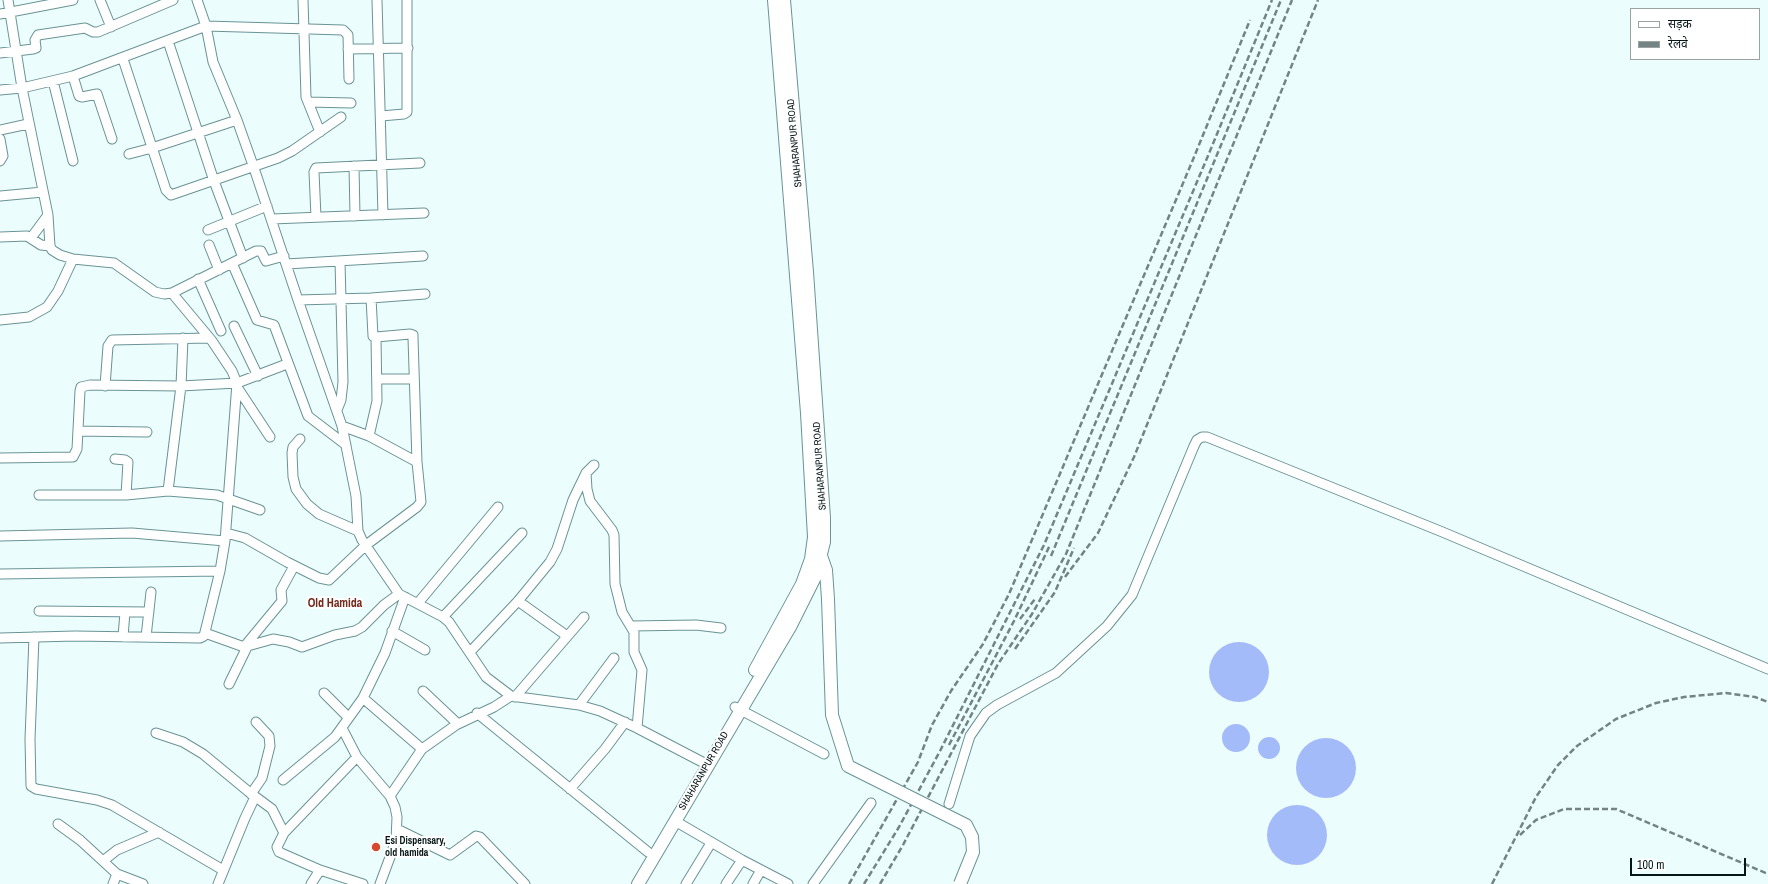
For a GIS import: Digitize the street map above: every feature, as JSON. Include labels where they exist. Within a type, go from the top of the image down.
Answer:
[{"type":"main road","name":"SHAHARANPUR ROAD","points":[[774,0],[807,413],[814,536],[817,551]]},
{"type":"main road","name":"SHAHARANPUR ROAD","points":[[629,884],[737,709],[802,584],[811,559],[824,542],[807,272],[784,0]]},
{"type":"main road","points":[[817,551],[826,570],[832,715],[848,766],[966,826],[972,837],[973,852],[960,884]]},
{"type":"main road","name":"SHAHARANPUR ROAD","points":[[638,884],[675,821],[705,763]]},
{"type":"street","points":[[8,0],[28,124],[48,215],[50,246],[55,252],[73,259],[114,263],[158,293],[172,293],[259,250],[266,261],[340,261],[423,256]]},
{"type":"street","points":[[0,14],[70,0]]},
{"type":"street","points":[[100,0],[111,27]]},
{"type":"street","points":[[0,53],[16,52],[36,48],[35,40],[38,35],[85,28],[93,32],[98,32],[173,0]]},
{"type":"street","points":[[197,0],[206,26],[213,62],[237,120],[342,426],[356,496],[358,531],[366,545],[402,596],[443,617],[453,627],[486,677],[512,696],[579,705],[600,711],[625,722],[705,763]]},
{"type":"street","points":[[303,0],[306,97],[320,132]]},
{"type":"street","points":[[377,0],[383,215]]},
{"type":"street","points":[[381,116],[404,114],[407,112],[407,0]]},
{"type":"street","points":[[0,90],[22,88],[73,76],[123,59],[206,26],[343,30],[348,36],[349,79]]},
{"type":"street","points":[[168,41],[214,181],[243,258]]},
{"type":"street","points":[[348,49],[379,47],[408,48]]},
{"type":"street","points":[[123,59],[166,190],[171,195],[254,168],[285,155],[340,117]]},
{"type":"street","points":[[73,76],[79,96],[82,97],[97,94],[112,140]]},
{"type":"street","points":[[53,81],[73,161]]},
{"type":"street","points":[[308,102],[351,103]]},
{"type":"street","points":[[129,154],[237,120]]},
{"type":"street","points":[[0,130],[28,124]]},
{"type":"street","points":[[0,139],[3,156],[0,160]]},
{"type":"street","points":[[316,217],[315,169],[420,162]]},
{"type":"street","points":[[354,166],[355,216]]},
{"type":"street","points":[[0,196],[43,192]]},
{"type":"street","points":[[208,230],[267,206]]},
{"type":"street","points":[[272,219],[424,213]]},
{"type":"street","points":[[31,238],[48,215]]},
{"type":"street","points":[[0,237],[22,236],[31,238],[41,245],[50,246]]},
{"type":"street","points":[[209,245],[219,270]]},
{"type":"street","points":[[0,320],[29,317],[46,307],[58,291],[73,259]]},
{"type":"street","points":[[336,410],[341,400],[343,382],[340,261]]},
{"type":"street","points":[[232,263],[257,320],[274,325],[287,364],[308,416],[346,446]]},
{"type":"street","points":[[198,279],[220,331]]},
{"type":"street","points":[[172,293],[209,338],[232,371],[237,385],[270,437]]},
{"type":"street","points":[[298,300],[371,298],[425,294]]},
{"type":"street","points":[[369,436],[376,411],[378,379],[376,337],[372,334],[371,298]]},
{"type":"street","points":[[234,326],[258,376]]},
{"type":"street","points":[[0,536],[132,533],[245,538],[294,566],[319,578],[329,580],[366,545],[417,507],[421,502],[417,462],[413,335],[376,337]]},
{"type":"street","points":[[168,491],[181,386],[183,338]]},
{"type":"street","points":[[105,386],[108,346],[112,340],[209,338]]},
{"type":"street","points":[[0,458],[73,457],[77,449],[80,388],[84,386],[237,385],[287,364]]},
{"type":"street","points":[[378,379],[414,379]]},
{"type":"street","points":[[0,638],[123,636],[200,638],[205,633],[220,571],[225,537],[237,385]]},
{"type":"street","points":[[342,426],[369,436],[417,462]]},
{"type":"street","points":[[78,431],[147,432]]},
{"type":"street","points":[[949,804],[970,736],[986,713],[997,705],[1056,673],[1107,626],[1132,595],[1194,446],[1197,440],[1202,437],[1207,437],[1440,531],[1768,669]]},
{"type":"street","points":[[300,439],[293,447],[292,453],[293,477],[296,490],[306,504],[319,514],[358,531]]},
{"type":"street","points":[[114,459],[125,460],[128,462],[126,495]]},
{"type":"street","points":[[470,652],[545,570],[554,556],[573,500],[586,473],[594,465]]},
{"type":"street","points":[[586,473],[587,489],[590,501],[614,535],[615,584],[622,612],[631,626],[634,635],[634,652],[642,670],[637,728]]},
{"type":"street","points":[[39,495],[126,495],[168,491],[204,493],[228,498],[260,510]]},
{"type":"street","points":[[418,603],[498,507]]},
{"type":"street","points":[[443,617],[522,533]]},
{"type":"street","points":[[229,684],[246,647],[282,601],[281,590],[294,566]]},
{"type":"street","points":[[0,574],[220,571]]},
{"type":"street","points":[[146,637],[151,592]]},
{"type":"street","points":[[283,780],[335,736],[363,698],[384,653],[402,596]]},
{"type":"street","points":[[205,633],[246,647],[273,639],[289,642],[302,647],[335,635],[355,631],[362,627],[384,605],[402,596]]},
{"type":"street","points":[[518,601],[568,636]]},
{"type":"street","points":[[39,611],[149,612]]},
{"type":"street","points":[[123,636],[125,612]]},
{"type":"street","points":[[390,796],[422,749],[458,724],[477,713],[494,707],[512,696],[584,617]]},
{"type":"street","points":[[631,626],[696,625],[721,628]]},
{"type":"street","points":[[392,631],[425,650]]},
{"type":"street","points":[[34,637],[30,739],[31,785],[36,789],[97,800],[108,804],[223,870]]},
{"type":"street","points":[[579,705],[614,658]]},
{"type":"street","points":[[423,691],[458,724]]},
{"type":"street","points":[[324,694],[348,717]]},
{"type":"street","points":[[363,698],[422,749]]},
{"type":"street","points":[[737,709],[824,754]]},
{"type":"street","points":[[477,713],[648,852]]},
{"type":"street","points":[[218,884],[253,796],[262,778],[270,746],[269,736],[256,722]]},
{"type":"street","points":[[570,789],[605,749],[625,722]]},
{"type":"street","points":[[342,728],[357,757],[390,796],[395,807],[397,829],[396,841],[380,884]]},
{"type":"street","points":[[156,733],[184,742],[203,754],[253,796],[272,809],[284,833]]},
{"type":"street","points":[[357,757],[284,833],[278,846],[278,852],[320,870],[363,884]]},
{"type":"street","points":[[813,884],[871,803]]},
{"type":"street","points":[[675,821],[742,860],[788,884]]},
{"type":"street","points":[[58,824],[80,840],[117,874],[143,884]]},
{"type":"street","points":[[397,829],[450,855],[476,836],[480,837],[525,884]]},
{"type":"street","points":[[103,861],[117,850],[159,832]]},
{"type":"street","points":[[686,884],[712,843]]},
{"type":"street","points":[[726,884],[742,860]]},
{"type":"street","points":[[311,884],[320,870]]},
{"type":"street","points":[[753,884],[761,870]]},
{"type":"street","points":[[112,884],[117,874]]},
{"type":"water","points":[[1239,642],[1256,647],[1264,655],[1269,672],[1264,689],[1256,697],[1239,702],[1222,697],[1214,689],[1209,672],[1214,655],[1222,647]]},
{"type":"water","points":[[1236,724],[1246,728],[1250,738],[1246,748],[1236,752],[1226,748],[1222,738],[1226,728]]},
{"type":"water","points":[[1269,737],[1277,740],[1280,748],[1277,756],[1269,759],[1261,756],[1258,748],[1261,740]]},
{"type":"water","points":[[1326,738],[1343,743],[1351,751],[1356,768],[1351,785],[1343,793],[1326,798],[1309,793],[1301,785],[1296,768],[1301,751],[1309,743]]},
{"type":"water","points":[[1297,805],[1314,810],[1322,818],[1327,835],[1322,852],[1314,860],[1297,865],[1280,860],[1272,852],[1267,835],[1272,818],[1280,810]]},
{"type":"railway","points":[[864,884],[899,827],[940,751],[1044,545],[1272,0]]},
{"type":"railway","points":[[1051,556],[1281,0]]},
{"type":"railway","points":[[880,884],[903,845],[998,664],[1032,614],[1066,554],[1292,0]]},
{"type":"railway","points":[[1065,577],[1098,533],[1134,457],[1318,0]]},
{"type":"railway","points":[[849,884],[918,762],[932,725],[951,691],[983,644],[1009,594],[1192,162],[1250,20]]},
{"type":"railway","points":[[949,745],[1014,621],[1050,545]]},
{"type":"railway","points":[[1015,649],[1055,592],[1074,548]]},
{"type":"railway","points":[[1020,619],[1035,599]]},
{"type":"railway","points":[[1492,884],[1536,797],[1558,765],[1577,746],[1616,719],[1656,703],[1684,697],[1726,693],[1755,697],[1768,702]]},
{"type":"railway","points":[[1520,835],[1536,820],[1564,809],[1616,809],[1768,874]]},
{"type":"place","name":"Esi Dispensary, old hamida","points":[[376,847]]},
{"type":"district","name":"Old Hamida","points":[[335,604]]}]
